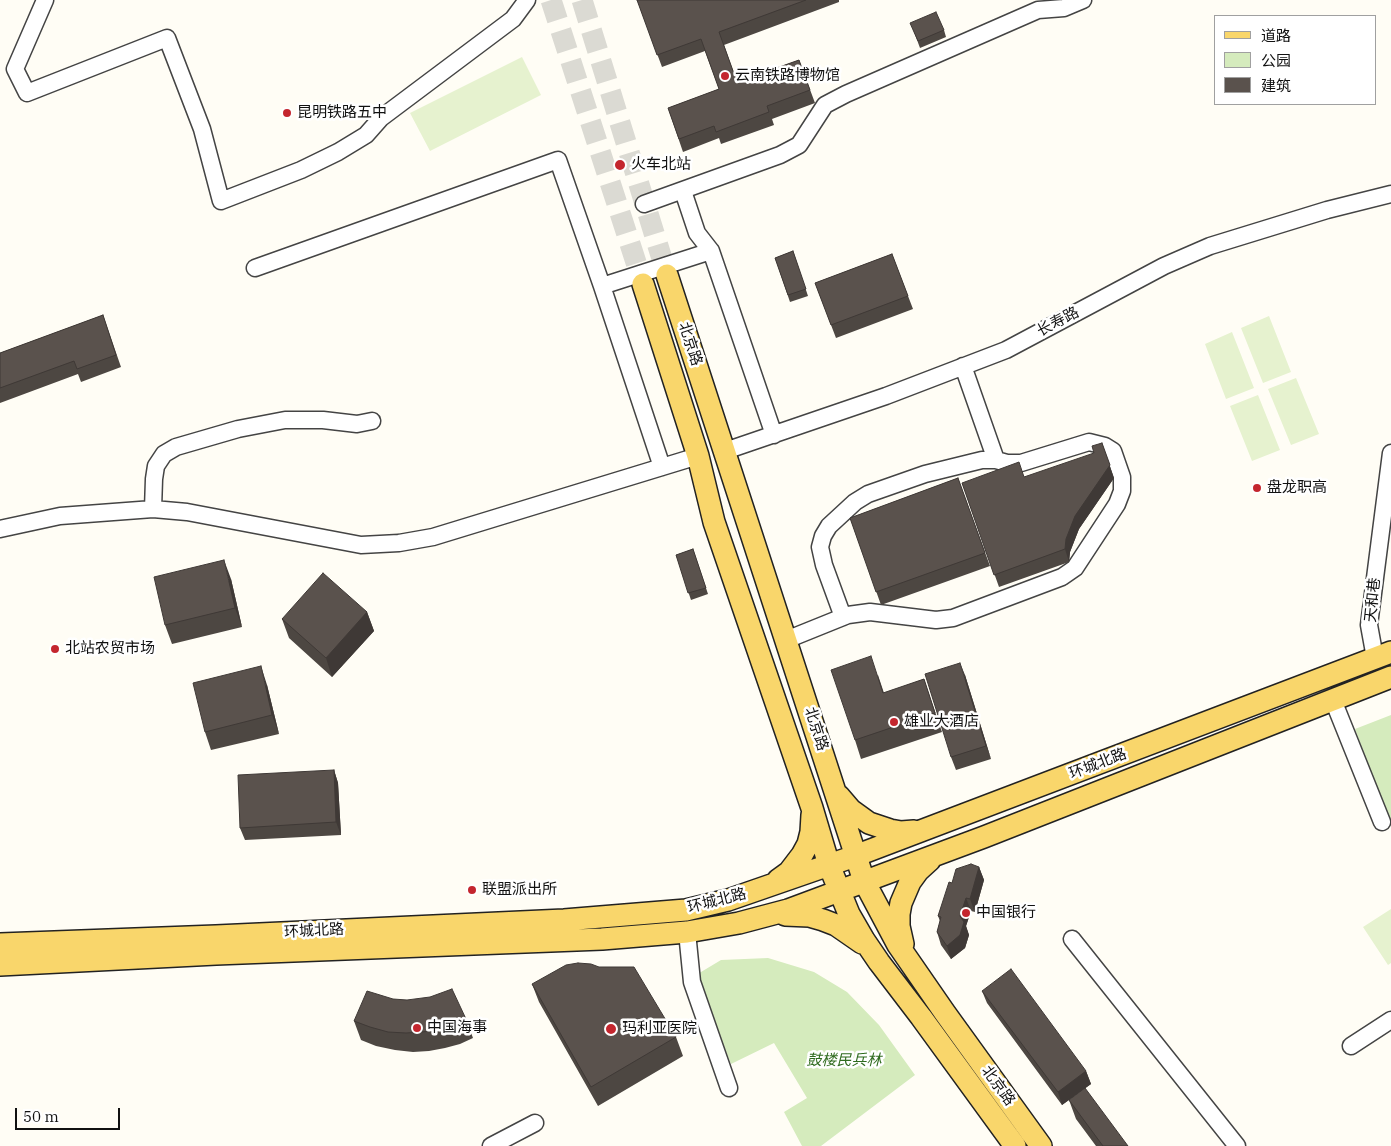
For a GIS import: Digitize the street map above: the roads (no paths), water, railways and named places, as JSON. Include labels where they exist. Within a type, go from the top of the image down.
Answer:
[{"type":"main road","name":"北京路","points":[[667,274],[864,881],[886,923],[909,960],[945,1013],[1042,1146]]},
{"type":"main road","name":"北京路","points":[[643,284],[698,456],[714,522],[839,891],[849,914],[879,962],[1015,1146]]},
{"type":"main road","name":"环城北路","points":[[0,944],[564,920],[686,910],[728,900],[855,856],[1383,655]]},
{"type":"main road","name":"环城北路","points":[[0,965],[226,954],[602,940],[687,932],[739,923],[788,910],[942,853],[1391,677]]},
{"type":"main road","points":[[835,790],[851,810],[869,823],[901,832],[924,830]]},
{"type":"main road","points":[[771,886],[789,872],[808,844],[811,832],[812,808]]},
{"type":"main road","points":[[909,960],[900,932],[899,914],[901,903],[910,882],[918,871],[932,858],[942,853]]},
{"type":"main road","points":[[762,917],[795,914],[836,924],[858,940],[879,962]]},
{"type":"street","points":[[45,0],[15,69],[27,93],[167,38],[202,129],[221,201],[301,170],[338,152],[366,135],[381,118],[513,19],[527,0]]},
{"type":"street","points":[[644,204],[780,155],[800,145],[825,105],[846,94],[1038,10],[1064,8],[1083,0]]},
{"type":"street","points":[[255,268],[558,160],[662,467]]},
{"type":"street","points":[[682,191],[697,233],[711,251],[774,435]]},
{"type":"street","name":"长寿路","points":[[725,451],[886,396],[1006,350],[1164,266],[1210,246],[1327,210],[1391,194]]},
{"type":"street","points":[[602,286],[711,251]]},
{"type":"street","points":[[963,366],[996,460]]},
{"type":"street","points":[[153,509],[156,466],[164,454],[176,447],[238,429],[285,420],[323,420],[357,424],[372,421]]},
{"type":"street","points":[[786,640],[843,618],[848,615],[870,612],[936,620],[953,618],[1062,576],[1075,568],[1116,504],[1122,491],[1122,478],[1113,451],[1105,446],[1089,442],[1021,463],[982,460],[925,474],[868,494],[855,502],[829,526],[823,536],[820,548],[824,565],[843,618]]},
{"type":"street","name":"天和巷","points":[[1383,655],[1369,625],[1391,453]]},
{"type":"street","points":[[0,529],[60,516],[153,509],[188,512],[360,544],[398,544],[433,537],[698,456]]},
{"type":"street","points":[[1333,700],[1382,822]]},
{"type":"street","points":[[687,932],[692,982],[729,1088]]},
{"type":"street","points":[[1072,939],[1237,1146]]},
{"type":"street","points":[[1351,1046],[1391,1020]]},
{"type":"street","points":[[491,1146],[535,1123]]},
{"type":"tunnel","points":[[551,0],[643,284]]},
{"type":"tunnel","points":[[582,0],[667,275]]},
{"type":"place","name":"云南铁路博物馆","points":[[725,76]]},
{"type":"place","name":"昆明铁路五中","points":[[287,113]]},
{"type":"place","name":"火车北站","points":[[620,165]]},
{"type":"place","name":"盘龙职高","points":[[1257,488]]},
{"type":"place","name":"北站农贸市场","points":[[55,649]]},
{"type":"place","name":"雄业大酒店","points":[[894,722]]},
{"type":"place","name":"联盟派出所","points":[[472,890]]},
{"type":"place","name":"中国银行","points":[[966,913]]},
{"type":"place","name":"中国海事","points":[[417,1028]]},
{"type":"place","name":"玛利亚医院","points":[[611,1029]]},
{"type":"park label","name":"鼓楼民兵林","points":[[844,1061]]}]
